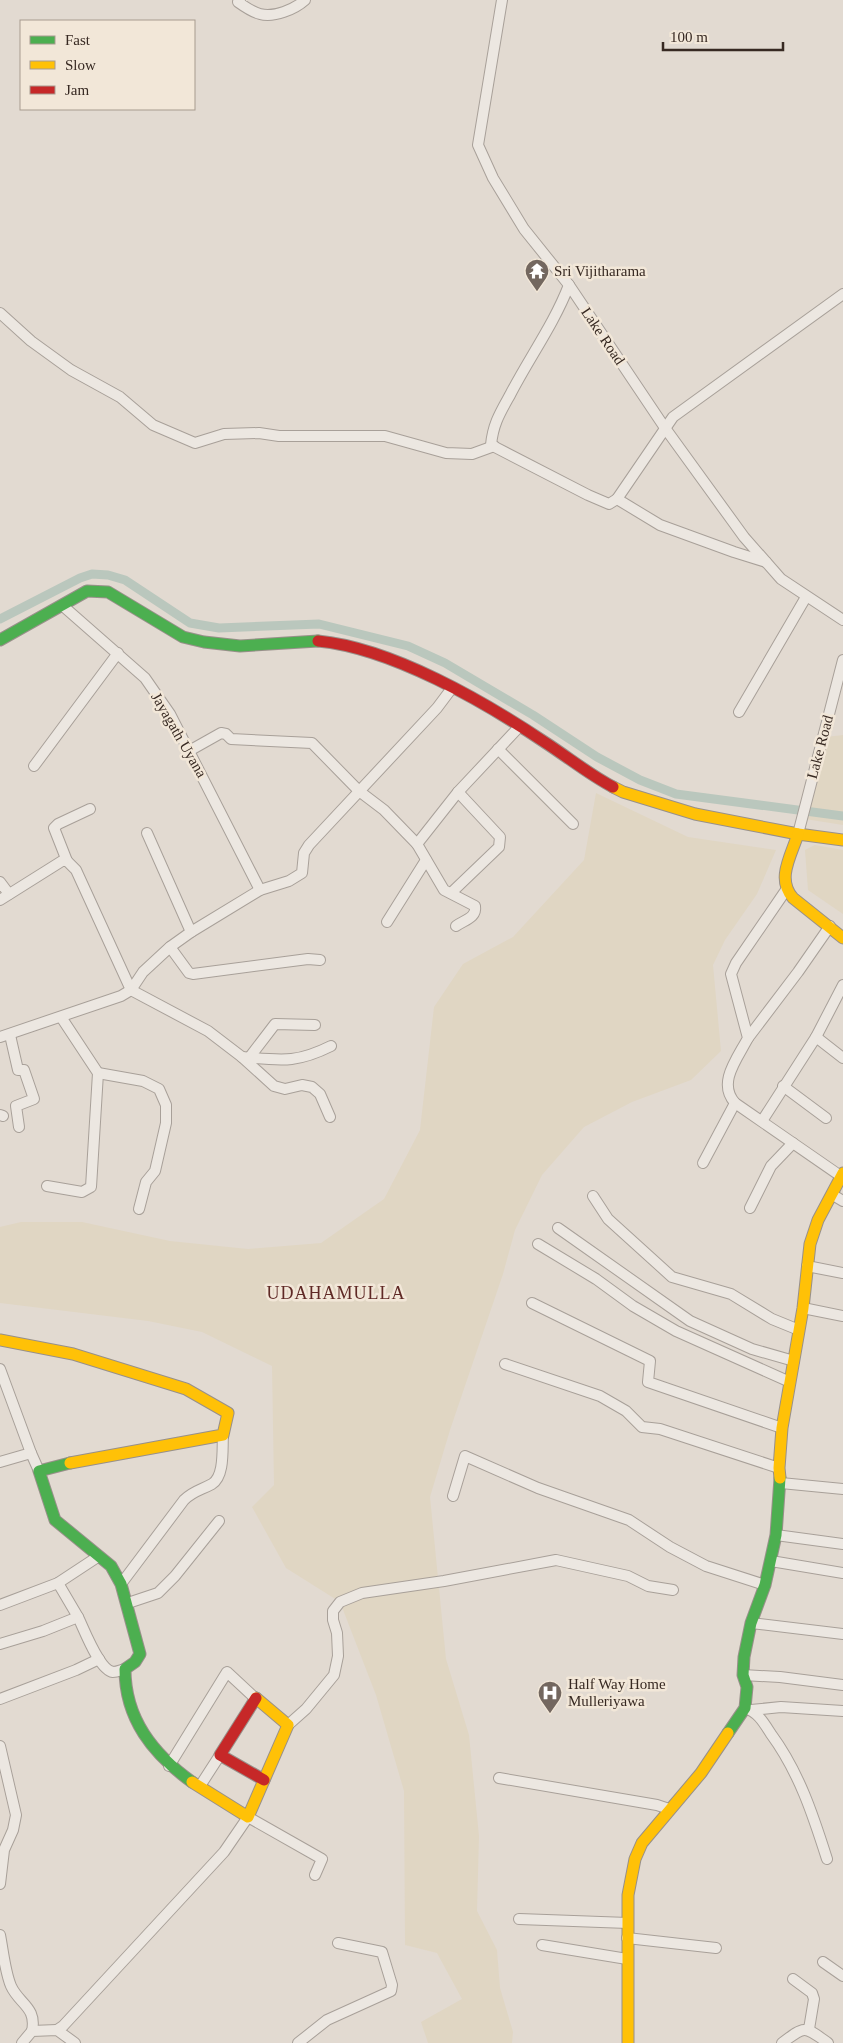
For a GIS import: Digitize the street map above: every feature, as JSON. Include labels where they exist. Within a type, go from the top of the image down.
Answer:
[{"type":"street","points":[[240,0],[238,2],[261,15],[278,14],[299,6],[305,0]]},
{"type":"street","name":"Lake Road","points":[[502,0],[478,145],[493,178],[524,228],[569,285],[665,428],[744,537],[781,579],[843,620]]},
{"type":"street","points":[[569,285],[560,310],[523,369],[492,429],[491,445],[588,496],[609,504],[617,499],[672,417],[843,294]]},
{"type":"street","points":[[0,314],[31,341],[71,370],[120,397],[153,426],[194,442],[224,434],[259,433],[287,436],[385,436],[446,453],[472,454],[494,446]]},
{"type":"street","points":[[617,499],[660,525],[767,563]]},
{"type":"street","points":[[0,640],[87,591],[108,592],[183,637],[204,642],[240,646],[314,641],[337,643],[397,661],[478,701],[545,742],[600,780],[623,792],[695,814],[799,829],[843,840]]},
{"type":"street","points":[[739,712],[806,597]]},
{"type":"street","name":"Jayagath Uyana","points":[[63,606],[145,678],[170,714],[260,890]]},
{"type":"street","points":[[34,766],[118,653]]},
{"type":"street","name":"Lake Road","points":[[799,829],[843,660]]},
{"type":"street","points":[[20,1127],[16,1106],[34,1099],[24,1070],[18,1070],[5,1036],[121,996],[131,990],[142,972],[170,947],[191,932],[260,890],[289,881],[302,873],[304,853],[309,845],[437,708],[452,688]]},
{"type":"street","points":[[416,844],[458,792],[520,727]]},
{"type":"street","points":[[189,751],[221,734],[226,734],[231,739],[312,743],[359,791],[384,810],[416,844],[444,890],[475,906],[474,916],[456,926]]},
{"type":"street","points":[[498,750],[573,824]]},
{"type":"street","points":[[451,894],[499,847],[501,842],[500,837],[458,792]]},
{"type":"street","points":[[90,809],[58,824],[54,828],[67,861],[76,870],[131,990],[208,1031],[245,1057],[274,1086],[285,1090],[302,1085],[312,1087],[320,1094],[330,1117]]},
{"type":"street","points":[[799,829],[784,878],[786,890],[793,898],[843,938]]},
{"type":"street","points":[[147,833],[191,932]]},
{"type":"street","points":[[387,922],[426,860]]},
{"type":"street","points":[[0,882],[4,897],[62,861],[67,861]]},
{"type":"street","points":[[748,1038],[731,974],[736,962],[786,890]]},
{"type":"street","points":[[628,2043],[628,1895],[634,1859],[642,1843],[669,1809],[702,1773],[748,1709],[744,1657],[751,1623],[765,1584],[776,1535],[781,1483],[779,1468],[782,1428],[803,1308],[810,1244],[818,1220],[840,1187],[793,1143],[735,1103],[728,1095],[727,1079],[748,1038],[830,926]]},
{"type":"street","points":[[170,947],[189,973],[193,974],[308,959],[320,960]]},
{"type":"street","points":[[762,1121],[816,1037],[843,986]]},
{"type":"street","points":[[47,1186],[82,1192],[91,1186],[98,1073],[61,1018]]},
{"type":"street","points":[[245,1057],[275,1024],[315,1025]]},
{"type":"street","points":[[816,1037],[843,1058]]},
{"type":"street","points":[[245,1057],[297,1059],[331,1046]]},
{"type":"street","points":[[98,1073],[143,1081],[159,1089],[166,1105],[166,1123],[155,1171],[146,1182],[139,1209]]},
{"type":"street","points":[[783,1086],[826,1118]]},
{"type":"street","points":[[703,1162],[735,1103]]},
{"type":"street","points":[[750,1208],[770,1166],[793,1143]]},
{"type":"street","points":[[593,1196],[608,1219],[672,1277],[731,1294],[772,1319],[799,1330]]},
{"type":"street","points":[[558,1228],[690,1321],[752,1349],[794,1361]]},
{"type":"street","points":[[538,1244],[596,1279],[633,1306],[676,1331],[790,1382]]},
{"type":"street","points":[[807,1266],[843,1273]]},
{"type":"street","points":[[532,1303],[650,1361],[648,1382],[782,1428]]},
{"type":"street","points":[[803,1308],[843,1316]]},
{"type":"street","points":[[0,1340],[73,1354],[186,1389],[228,1413],[223,1435],[218,1477],[213,1483],[192,1492],[184,1500],[122,1584]]},
{"type":"street","points":[[505,1364],[600,1396],[626,1411],[642,1426],[660,1429],[779,1468]]},
{"type":"street","points":[[0,1369],[30,1453],[39,1471],[55,1520],[65,1530],[112,1566],[122,1584],[140,1654],[135,1662],[124,1669],[114,1672],[107,1670],[99,1659],[58,1583]]},
{"type":"street","points":[[39,1471],[91,1458],[223,1435]]},
{"type":"street","points":[[0,1462],[30,1453]]},
{"type":"street","points":[[453,1496],[465,1456],[538,1488],[628,1520],[670,1547],[706,1566],[765,1584]]},
{"type":"street","points":[[781,1483],[843,1488]]},
{"type":"street","points":[[128,1603],[158,1593],[175,1576],[219,1521]]},
{"type":"street","points":[[776,1535],[843,1544]]},
{"type":"street","points":[[0,1605],[58,1583],[99,1556]]},
{"type":"street","points":[[32,2031],[57,2030],[63,2026],[224,1852],[248,1817],[288,1725],[306,1709],[334,1675],[338,1656],[337,1632],[332,1620],[333,1611],[340,1602],[362,1593],[444,1581],[556,1560],[628,1576],[648,1586],[673,1590]]},
{"type":"street","points":[[771,1561],[843,1573]]},
{"type":"street","points":[[0,1644],[43,1631],[78,1617]]},
{"type":"street","points":[[751,1623],[843,1634]]},
{"type":"street","points":[[0,1699],[76,1670],[99,1659]]},
{"type":"street","points":[[124,1669],[126,1696],[145,1740],[156,1755],[169,1766],[248,1817],[306,1852],[322,1859],[316,1875]]},
{"type":"street","points":[[169,1766],[227,1672],[288,1725]]},
{"type":"street","points":[[744,1675],[780,1677],[843,1685]]},
{"type":"street","points":[[200,1786],[255,1698]]},
{"type":"street","points":[[748,1709],[781,1707],[843,1711]]},
{"type":"street","points":[[748,1709],[760,1718],[787,1755],[810,1804],[827,1859]]},
{"type":"street","points":[[0,1746],[16,1815],[13,1830],[4,1850],[0,1884]]},
{"type":"street","points":[[220,1755],[264,1780]]},
{"type":"street","points":[[499,1778],[657,1805],[669,1809]]},
{"type":"street","points":[[519,1919],[628,1923]]},
{"type":"street","points":[[0,1935],[11,1986],[32,2013],[32,2031],[22,2043]]},
{"type":"street","points":[[627,1938],[716,1948]]},
{"type":"street","points":[[298,2043],[327,2020],[391,1991],[392,1985],[382,1952],[338,1943]]},
{"type":"street","points":[[542,1945],[627,1959]]},
{"type":"street","points":[[823,1962],[843,1976]]},
{"type":"street","points":[[793,1979],[812,1993],[814,1999],[809,2029]]},
{"type":"street","points":[[0,1981],[11,1986]]},
{"type":"street","points":[[782,2043],[803,2029],[809,2029],[828,2043]]},
{"type":"street","points":[[57,2030],[76,2043]]},
{"type":"shaded area","points":[[843,735],[843,825],[805,819],[826,737]]},
{"type":"shaded area","points":[[596,793],[688,837],[776,850],[757,894],[725,940],[713,965],[721,1051],[691,1080],[632,1102],[584,1127],[542,1175],[515,1230],[503,1274],[450,1430],[430,1497],[446,1659],[469,1735],[479,1836],[477,1911],[497,1950],[500,1988],[513,2032],[512,2043],[428,2043],[421,2022],[462,1999],[437,1953],[405,1945],[404,1791],[376,1695],[340,1602],[286,1568],[252,1507],[274,1485],[272,1366],[202,1332],[148,1321],[0,1303],[0,1227],[21,1222],[82,1222],[170,1241],[248,1249],[321,1243],[384,1199],[420,1130],[434,1007],[463,964],[513,937],[584,860]]},
{"type":"shaded area","points":[[815,845],[843,850],[843,914],[808,890],[805,850]]},
{"type":"waterway","points":[[0,619],[80,578],[92,574],[108,575],[125,580],[190,623],[219,628],[319,624],[408,646],[445,663],[533,715],[597,757],[640,780],[676,794],[843,816]]},
{"type":"traffic: fast","points":[[0,640],[87,591],[108,592],[183,637],[204,642],[240,646],[318,641]]},
{"type":"traffic: fast","points":[[70,1463],[39,1471],[55,1520],[111,1566],[121,1584],[140,1654],[135,1662],[125,1669],[126,1687],[130,1704],[144,1734],[154,1747],[165,1760],[192,1782]]},
{"type":"traffic: fast","points":[[728,1733],[745,1708],[747,1687],[743,1675],[744,1657],[751,1623],[765,1585],[776,1535],[780,1478]]},
{"type":"traffic: slow","points":[[613,787],[623,792],[695,814],[798,834],[843,840]]},
{"type":"traffic: slow","points":[[798,834],[786,867],[785,875],[788,891],[793,898],[843,938]]},
{"type":"traffic: slow","points":[[780,1478],[782,1428],[803,1308],[810,1244],[818,1220],[843,1173]]},
{"type":"traffic: slow","points":[[0,1340],[73,1354],[186,1389],[228,1413],[223,1435],[70,1463]]},
{"type":"traffic: slow","points":[[192,1782],[248,1817],[288,1725],[256,1698]]},
{"type":"traffic: slow","points":[[628,2043],[628,1895],[635,1859],[642,1843],[701,1773],[728,1733]]},
{"type":"traffic: jam","points":[[318,641],[376,654],[437,679],[522,727],[613,787]]},
{"type":"traffic: jam","points":[[256,1698],[220,1755],[264,1780]]},
{"type":"place","name":"Sri Vijitharama","points":[[537,292]]},
{"type":"place","name":"Half Way Home Mulleriyawa","points":[[550,1714]]},
{"type":"district","name":"UDAHAMULLA","points":[[336,1293]]}]
